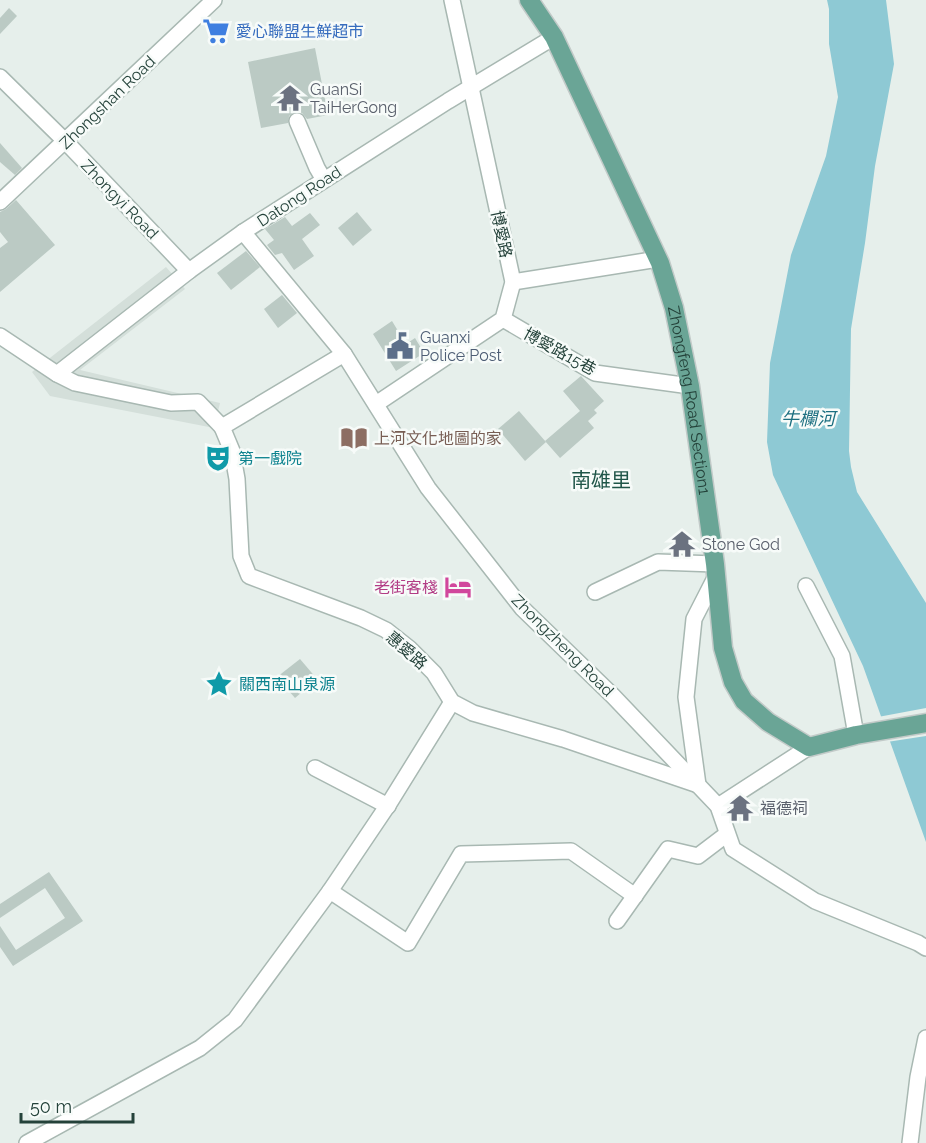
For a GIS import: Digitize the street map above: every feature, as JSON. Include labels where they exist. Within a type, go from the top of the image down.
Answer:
[{"type":"main road","name":"Zhongfeng Road Section1","points":[[529,0],[554,37],[658,258],[674,308],[690,386],[715,570],[723,648],[733,682],[744,701],[768,722],[809,747]]},
{"type":"main road","points":[[809,747],[855,735],[926,723]]},
{"type":"street","name":"Zhongshan Road","points":[[0,202],[66,142],[197,5],[214,0]]},
{"type":"street","name":"博愛路","points":[[452,0],[513,282],[503,319]]},
{"type":"street","name":"Datong Road","points":[[57,374],[243,232],[554,37]]},
{"type":"street","name":"Zhongyi Road","points":[[0,78],[66,142],[189,272]]},
{"type":"street","points":[[297,121],[324,180]]},
{"type":"street","name":"Zhongzheng Road","points":[[243,232],[344,354],[428,488],[522,608],[613,696],[718,806],[733,849],[815,901],[925,947]]},
{"type":"street","points":[[513,282],[658,258]]},
{"type":"street","points":[[376,404],[503,319]]},
{"type":"street","name":"博愛路15巷","points":[[503,319],[595,373],[690,386]]},
{"type":"street","name":"惠愛路","points":[[0,336],[57,374],[75,383],[171,403],[198,402],[222,427],[232,451],[237,479],[241,556],[249,576],[362,618],[386,630],[410,649],[434,673],[452,702]]},
{"type":"street","points":[[222,427],[344,354]]},
{"type":"street","points":[[27,1143],[200,1048],[235,1020],[330,891],[452,702],[473,713],[563,739],[698,785],[686,697],[694,619],[715,570],[658,562],[596,592]]},
{"type":"street","points":[[807,586],[842,656],[855,735]]},
{"type":"street","points":[[718,806],[809,747]]},
{"type":"street","points":[[315,768],[387,806]]},
{"type":"street","points":[[617,921],[668,849],[698,856],[727,834]]},
{"type":"street","points":[[330,891],[408,943],[461,854],[571,850],[634,896]]},
{"type":"street","points":[[910,1143],[918,1077],[926,1038]]},
{"type":"shaded area","points":[[166,267],[185,289],[80,370],[220,403],[214,428],[50,396],[32,372]]},
{"type":"water","name":"牛欄河","points":[[827,0],[886,0],[894,64],[875,166],[851,329],[849,451],[857,492],[926,603],[926,842],[863,666],[773,475],[767,442],[770,363],[791,255],[826,156],[838,97],[829,44]]},
{"type":"pier","points":[[926,708],[926,736],[887,742],[878,717]]},
{"type":"building","points":[[9,8],[17,16],[0,34],[0,18]]},
{"type":"building","name":"GuanSi TaiHerGong","points":[[315,48],[328,115],[307,119],[302,113],[294,112],[289,116],[288,123],[261,128],[248,62]]},
{"type":"building","points":[[0,143],[22,168],[15,175],[0,162]]},
{"type":"building","points":[[16,200],[55,245],[0,292],[0,248],[8,242],[0,232],[0,212]]},
{"type":"building","points":[[357,212],[372,230],[353,246],[338,228]]},
{"type":"building","points":[[310,213],[320,225],[302,239],[314,256],[294,270],[282,253],[275,255],[267,245],[274,240],[265,229],[285,217],[292,226]]},
{"type":"building","points":[[246,251],[260,267],[231,290],[217,273]]},
{"type":"building","points":[[282,295],[297,313],[278,328],[264,309]]},
{"type":"building","name":"Guanxi Police Post","points":[[392,321],[406,344],[415,338],[424,353],[396,371],[373,334]]},
{"type":"building","points":[[581,376],[604,401],[594,410],[597,413],[588,421],[594,428],[560,458],[545,441],[580,411],[563,391]]},
{"type":"building","points":[[519,411],[546,442],[525,461],[498,429]]},
{"type":"building","points":[[300,659],[317,679],[295,698],[277,677]]},
{"type":"building","points":[[49,872],[83,921],[13,966],[0,947],[0,926],[16,950],[65,918],[45,888],[0,918],[0,904]]},
{"type":"place","name":"愛心聯盟生鮮超市","points":[[216,31]]},
{"type":"place","name":"GuanSi TaiHerGong","points":[[290,98]]},
{"type":"place","name":"Guanxi Police Post","points":[[400,346]]},
{"type":"place","name":"上河文化地圖的家","points":[[354,438]]},
{"type":"place","name":"第一戲院","points":[[218,458]]},
{"type":"place","name":"Stone God","points":[[682,544]]},
{"type":"place","name":"老街客棧","points":[[458,587]]},
{"type":"place","name":"關西南山泉源","points":[[219,684]]},
{"type":"place","name":"福德祠","points":[[740,808]]},
{"type":"district","name":"南雄里","points":[[601,480]]}]
